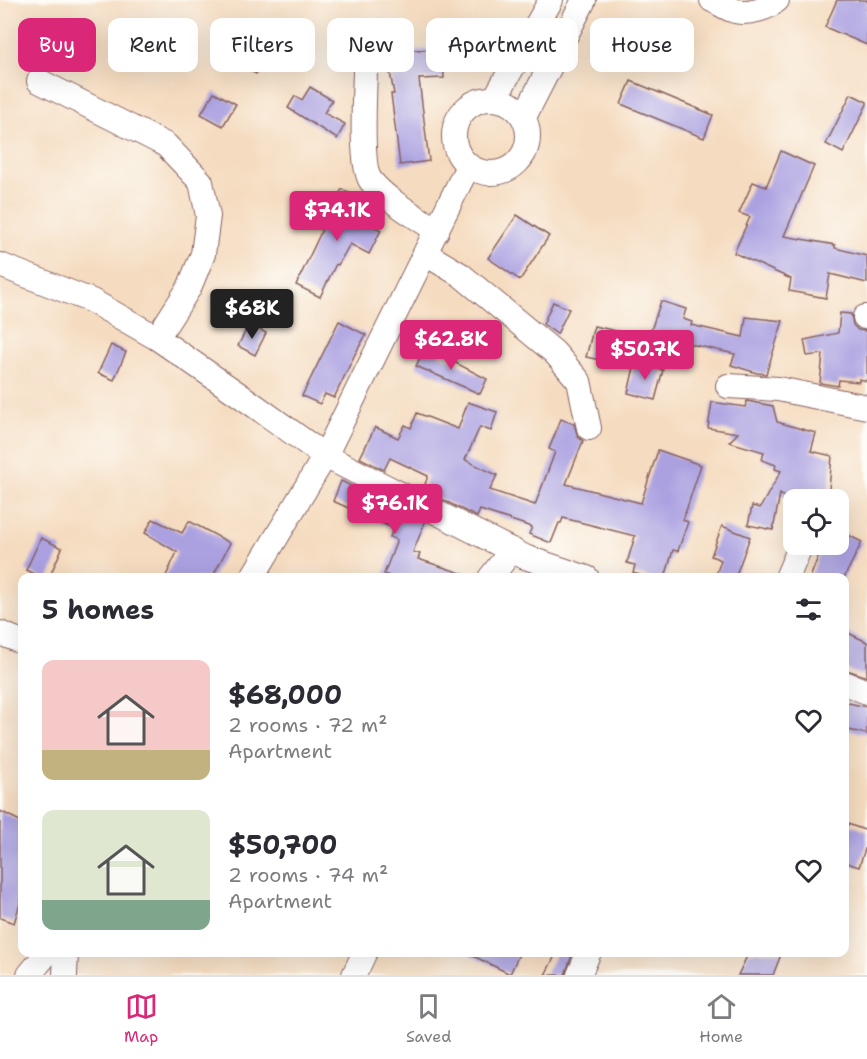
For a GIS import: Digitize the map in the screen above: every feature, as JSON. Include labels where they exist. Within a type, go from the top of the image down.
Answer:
[{"type":"street","points":[[495,98],[550,0]]},
{"type":"street","points":[[524,117],[584,0]]},
{"type":"street","points":[[712,0],[735,11],[749,12],[770,7],[777,0]]},
{"type":"street","points":[[365,72],[363,146],[369,179],[401,206],[437,231]]},
{"type":"street","points":[[39,81],[166,145],[201,182],[208,216],[202,254],[189,288],[157,338]]},
{"type":"street","points":[[495,98],[512,104],[524,117],[529,134],[525,150],[516,164],[501,172],[484,173],[468,166],[457,154],[453,138],[455,122],[465,108],[479,99],[495,98]]},
{"type":"street","points":[[255,573],[325,456],[468,166]]},
{"type":"street","points":[[426,254],[461,275],[554,352],[579,381],[589,428]]},
{"type":"street","points":[[0,265],[92,301],[157,338],[325,456],[525,557],[572,573]]},
{"type":"street","points":[[728,386],[778,389],[867,407]]},
{"type":"street","points":[[494,573],[512,550]]},
{"type":"street","points":[[789,573],[797,555]]},
{"type":"street","points":[[0,633],[18,640]]},
{"type":"street","points":[[849,685],[867,692]]},
{"type":"street","points":[[29,975],[44,957]]},
{"type":"street","points":[[65,975],[66,957]]},
{"type":"street","points":[[354,975],[363,957]]},
{"type":"street","points":[[579,975],[587,957]]},
{"type":"building","points":[[837,0],[867,0],[867,45],[825,27]]},
{"type":"building","points":[[414,50],[426,50],[426,72],[444,72],[444,78],[419,79],[429,161],[400,165],[391,94],[394,94],[390,72],[414,72]]},
{"type":"building","points":[[631,81],[713,115],[704,138],[621,104]]},
{"type":"building","points":[[310,87],[332,100],[324,113],[345,124],[337,139],[288,108],[295,96],[302,100]]},
{"type":"building","points":[[214,92],[236,104],[223,126],[201,114]]},
{"type":"building","points":[[851,94],[867,104],[843,153],[826,144]]},
{"type":"building","points":[[781,151],[814,166],[784,236],[835,245],[835,248],[867,256],[867,283],[830,274],[826,298],[789,291],[791,279],[734,253],[750,217],[739,213],[753,182],[766,187]]},
{"type":"building","points":[[342,189],[365,203],[356,218],[381,230],[369,254],[350,244],[338,265],[336,264],[320,297],[296,285],[322,230],[320,229]]},
{"type":"building","points":[[517,215],[549,236],[520,280],[488,258]]},
{"type":"building","points":[[661,301],[686,309],[683,319],[692,322],[691,325],[743,337],[746,317],[783,321],[766,374],[731,365],[735,354],[690,344],[651,330]]},
{"type":"building","points":[[553,302],[569,309],[557,334],[543,324]]},
{"type":"building","points":[[840,313],[851,314],[853,325],[858,330],[867,331],[867,381],[839,380],[838,386],[820,383],[823,354],[807,356],[804,340],[838,333]]},
{"type":"building","points":[[339,321],[366,335],[334,398],[325,394],[320,404],[302,396]]},
{"type":"building","points":[[249,324],[266,333],[255,355],[238,346]]},
{"type":"building","points":[[594,326],[626,333],[618,364],[586,357]]},
{"type":"building","points":[[111,345],[126,352],[114,380],[98,373]]},
{"type":"building","points":[[425,347],[487,379],[480,394],[416,366]]},
{"type":"building","points":[[635,363],[663,370],[655,400],[628,393]]},
{"type":"building","points":[[747,401],[773,406],[777,422],[816,433],[811,451],[832,456],[829,489],[783,489],[773,530],[748,525],[752,506],[760,508],[781,471],[775,469],[776,465],[762,460],[764,452],[729,442],[738,433],[708,428],[712,402],[745,407]]},
{"type":"building","points":[[468,402],[497,412],[491,431],[480,427],[465,460],[497,475],[490,490],[535,505],[555,452],[549,449],[561,419],[574,424],[578,437],[583,441],[566,484],[641,503],[658,450],[701,465],[683,520],[688,522],[678,551],[673,550],[666,573],[633,573],[635,565],[627,563],[635,536],[563,518],[551,543],[529,534],[532,527],[480,510],[477,517],[423,490],[428,476],[390,458],[384,470],[360,458],[375,427],[398,438],[405,425],[411,428],[417,413],[458,429]]},
{"type":"building","points":[[341,481],[425,522],[413,552],[420,554],[418,559],[461,573],[384,573],[397,540],[390,537],[393,528],[333,501]]},
{"type":"building","points":[[153,519],[182,533],[189,521],[230,543],[215,573],[167,573],[177,552],[145,533]]},
{"type":"building","points":[[722,526],[750,537],[737,573],[717,573],[721,560],[711,556]]},
{"type":"building","points":[[849,536],[862,542],[846,573],[812,573],[819,555],[849,555]]},
{"type":"building","points":[[41,538],[62,548],[51,573],[32,573],[26,570]]},
{"type":"building","points":[[849,633],[867,642],[867,677],[849,671]]},
{"type":"building","points":[[849,703],[867,707],[867,734],[849,730]]},
{"type":"building","points":[[0,811],[18,820],[18,910],[14,923],[0,918]]},
{"type":"building","points":[[849,824],[867,831],[867,843],[859,867],[849,864]]},
{"type":"building","points":[[475,957],[518,957],[510,974]]},
{"type":"building","points":[[554,957],[571,957],[565,975],[545,975]]},
{"type":"building","points":[[747,957],[780,957],[773,975],[738,975]]}]
